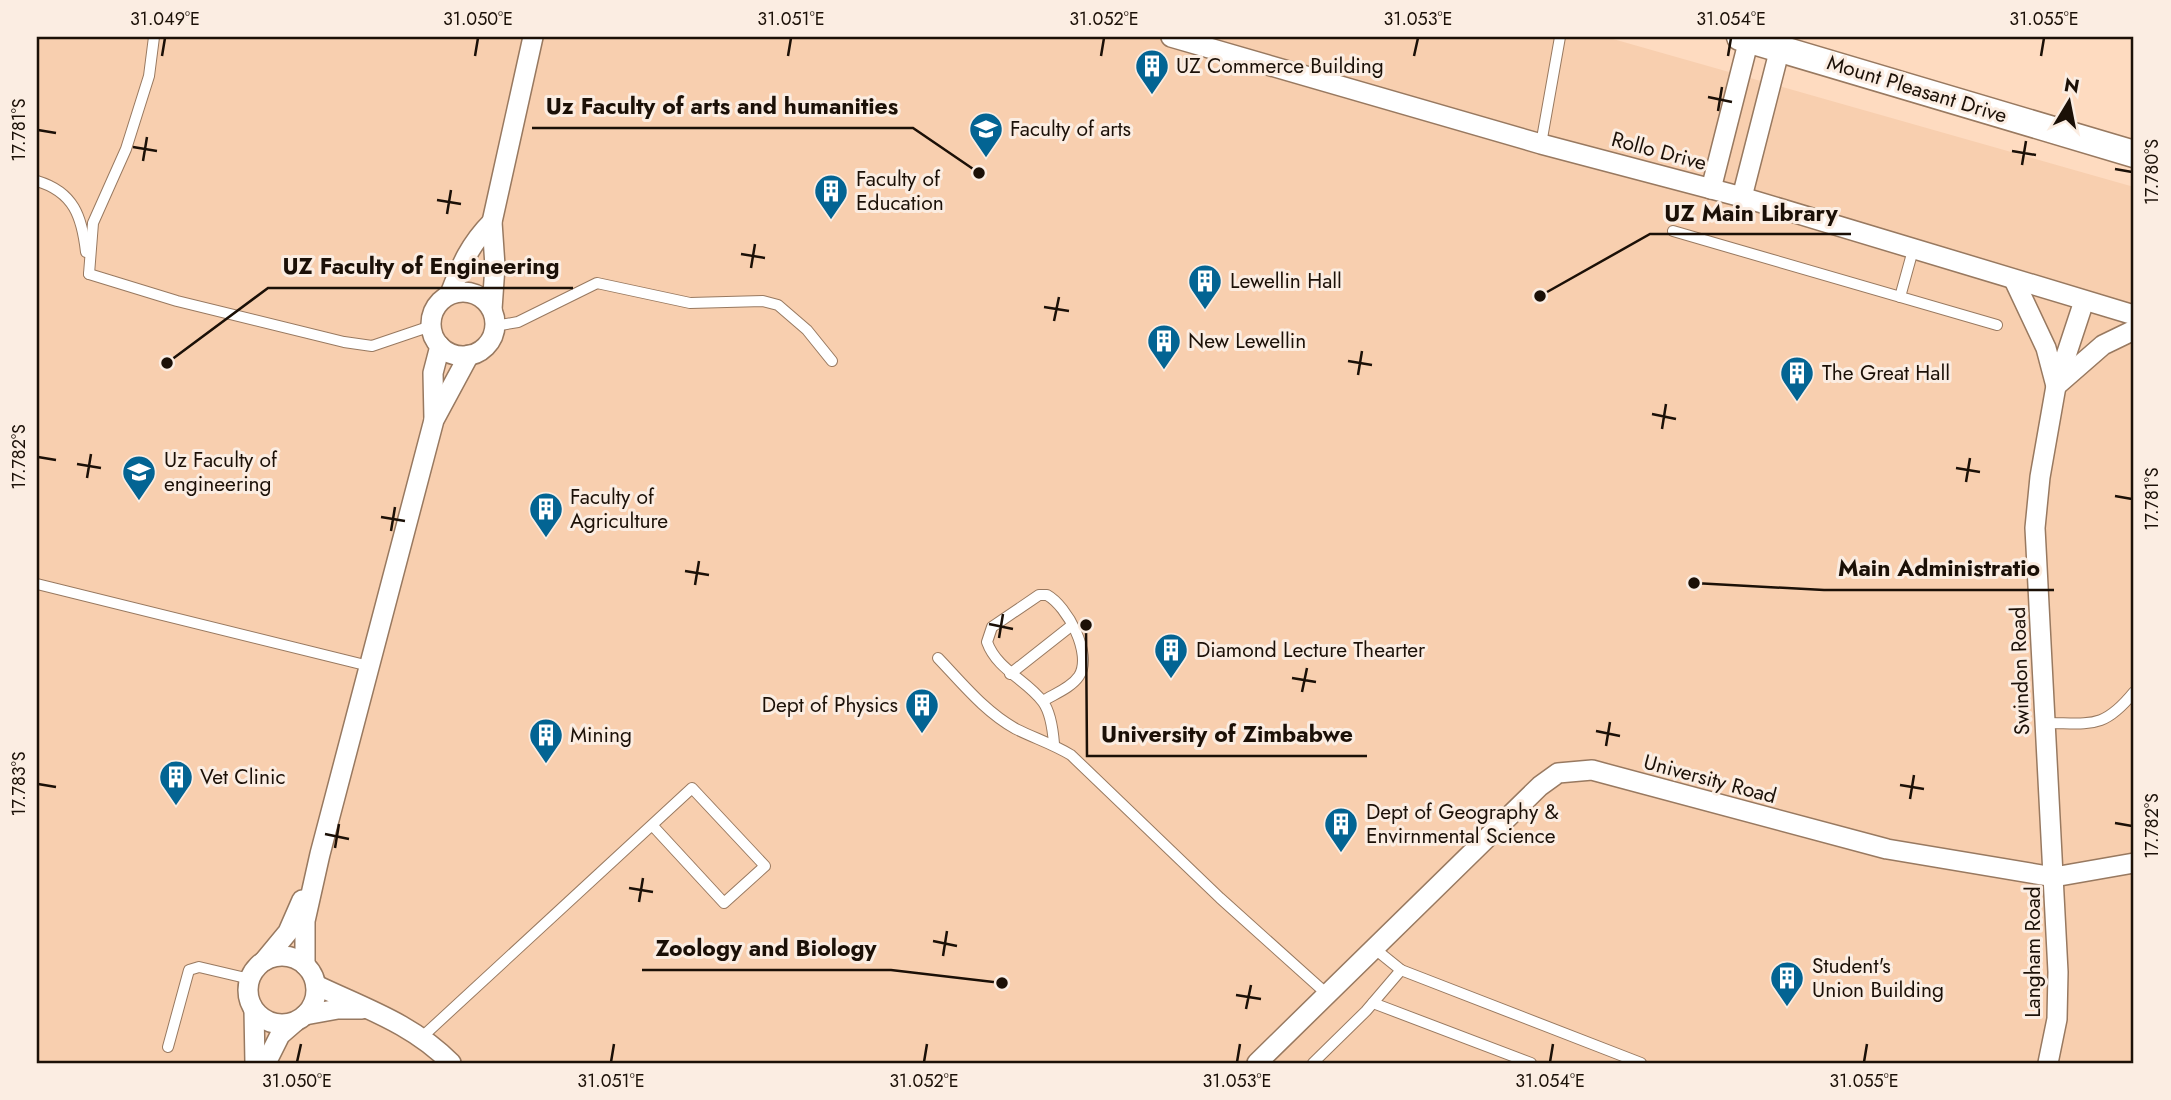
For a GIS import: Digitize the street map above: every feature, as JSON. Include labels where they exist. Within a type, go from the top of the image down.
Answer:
[{"type":"street","points":[[492,222],[474,239],[450,294],[439,302],[433,313],[431,326],[440,346],[456,355],[469,355],[484,348],[494,318],[492,222],[533,37]]},
{"type":"street","name":"Rollo Drive","points":[[1171,37],[1541,144],[1742,197],[2134,315]]},
{"type":"street","points":[[1711,189],[1744,38]]},
{"type":"street","name":"Mount Pleasant Drive","points":[[1744,38],[2134,154]]},
{"type":"street","points":[[1742,197],[1780,48]]},
{"type":"street","points":[[2014,280],[2046,348],[2056,386],[2104,345],[2134,330]]},
{"type":"street","points":[[450,294],[474,293],[494,318]]},
{"type":"street","name":"Swindon Road","points":[[2054,877],[2035,528],[2040,477],[2056,386],[2084,301]]},
{"type":"street","points":[[434,420],[433,373],[440,346]]},
{"type":"street","points":[[266,1063],[280,1035],[300,1018],[316,996],[316,985],[305,965],[305,921],[320,854],[434,420],[469,355]]},
{"type":"street","name":"University Road","points":[[1257,1063],[1329,996],[1540,786],[1558,774],[1573,770],[1592,770],[1887,849],[2054,877]]},
{"type":"street","points":[[255,1063],[254,1010],[249,1000],[250,979],[288,932],[320,854]]},
{"type":"street","name":"Langham Road","points":[[2048,1063],[2057,1019],[2054,877],[2134,863]]},
{"type":"street","points":[[264,961],[285,956],[305,965]]},
{"type":"street","points":[[316,985],[373,1009],[422,1037],[451,1063]]},
{"type":"street","points":[[254,1010],[273,1023],[338,1009],[373,1009]]},
{"type":"lane","points":[[89,274],[93,223],[126,149],[149,76],[154,37]]},
{"type":"lane","points":[[1541,144],[1560,37]]},
{"type":"lane","points":[[37,181],[56,187],[82,220],[89,274]]},
{"type":"lane","points":[[1673,231],[1997,326]]},
{"type":"lane","points":[[1900,297],[1913,250]]},
{"type":"lane","points":[[89,274],[177,301],[344,342],[372,346],[431,326]]},
{"type":"lane","points":[[494,318],[518,322],[597,283],[690,303],[763,301],[778,305],[807,330],[832,361]]},
{"type":"lane","points":[[37,584],[369,666]]},
{"type":"lane","points":[[1043,701],[1070,685],[1081,673],[1081,650],[1055,599],[1040,595],[992,627],[987,642],[989,649],[1010,674],[1043,701],[1053,727],[1054,744]]},
{"type":"lane","points":[[1010,674],[1071,626]]},
{"type":"lane","points":[[938,658],[981,703],[1014,728],[1054,744],[1071,755],[1220,898],[1329,996]]},
{"type":"lane","points":[[2045,723],[2105,720],[2118,713],[2134,692]]},
{"type":"lane","points":[[422,1037],[692,788],[765,866],[724,903],[652,825]]},
{"type":"lane","points":[[1375,949],[1401,970],[1641,1063]]},
{"type":"lane","points":[[168,1046],[188,970],[199,967],[250,979]]},
{"type":"lane","points":[[1313,1063],[1373,1003],[1401,970]]},
{"type":"lane","points":[[1373,1003],[1531,1063]]},
{"type":"shaded area","points":[[37,37],[1606,37],[2134,187],[2134,1063],[37,1063]]},
{"type":"place","name":"UZ Commerce Building","points":[[1152,96]]},
{"type":"place","name":"Faculty of arts","points":[[986,159]]},
{"type":"place","name":"Uz Faculty of arts and humanities","points":[[979,173]]},
{"type":"place","name":"Faculty of Education","points":[[831,221]]},
{"type":"place","name":"UZ Main Library","points":[[1540,296]]},
{"type":"place","name":"Lewellin Hall","points":[[1205,311]]},
{"type":"place","name":"UZ Faculty of Engineering","points":[[167,363]]},
{"type":"place","name":"New Lewellin","points":[[1164,371]]},
{"type":"place","name":"The Great Hall","points":[[1797,403]]},
{"type":"place","name":"Uz Faculty of engineering","points":[[139,502]]},
{"type":"place","name":"Faculty of Agriculture","points":[[546,539]]},
{"type":"place","name":"Main Administratio","points":[[1694,583]]},
{"type":"place","name":"University of Zimbabwe","points":[[1086,625]]},
{"type":"place","name":"Diamond Lecture Thearter","points":[[1171,680]]},
{"type":"place","name":"Dept of Physics","points":[[922,735]]},
{"type":"place","name":"Mining","points":[[546,765]]},
{"type":"place","name":"Vet Clinic","points":[[176,807]]},
{"type":"place","name":"Dept of Geography & Envirnmental Science","points":[[1341,854]]},
{"type":"place","name":"Zoology and Biology","points":[[1002,983]]},
{"type":"place","name":"Student's Union Building","points":[[1787,1008]]}]
